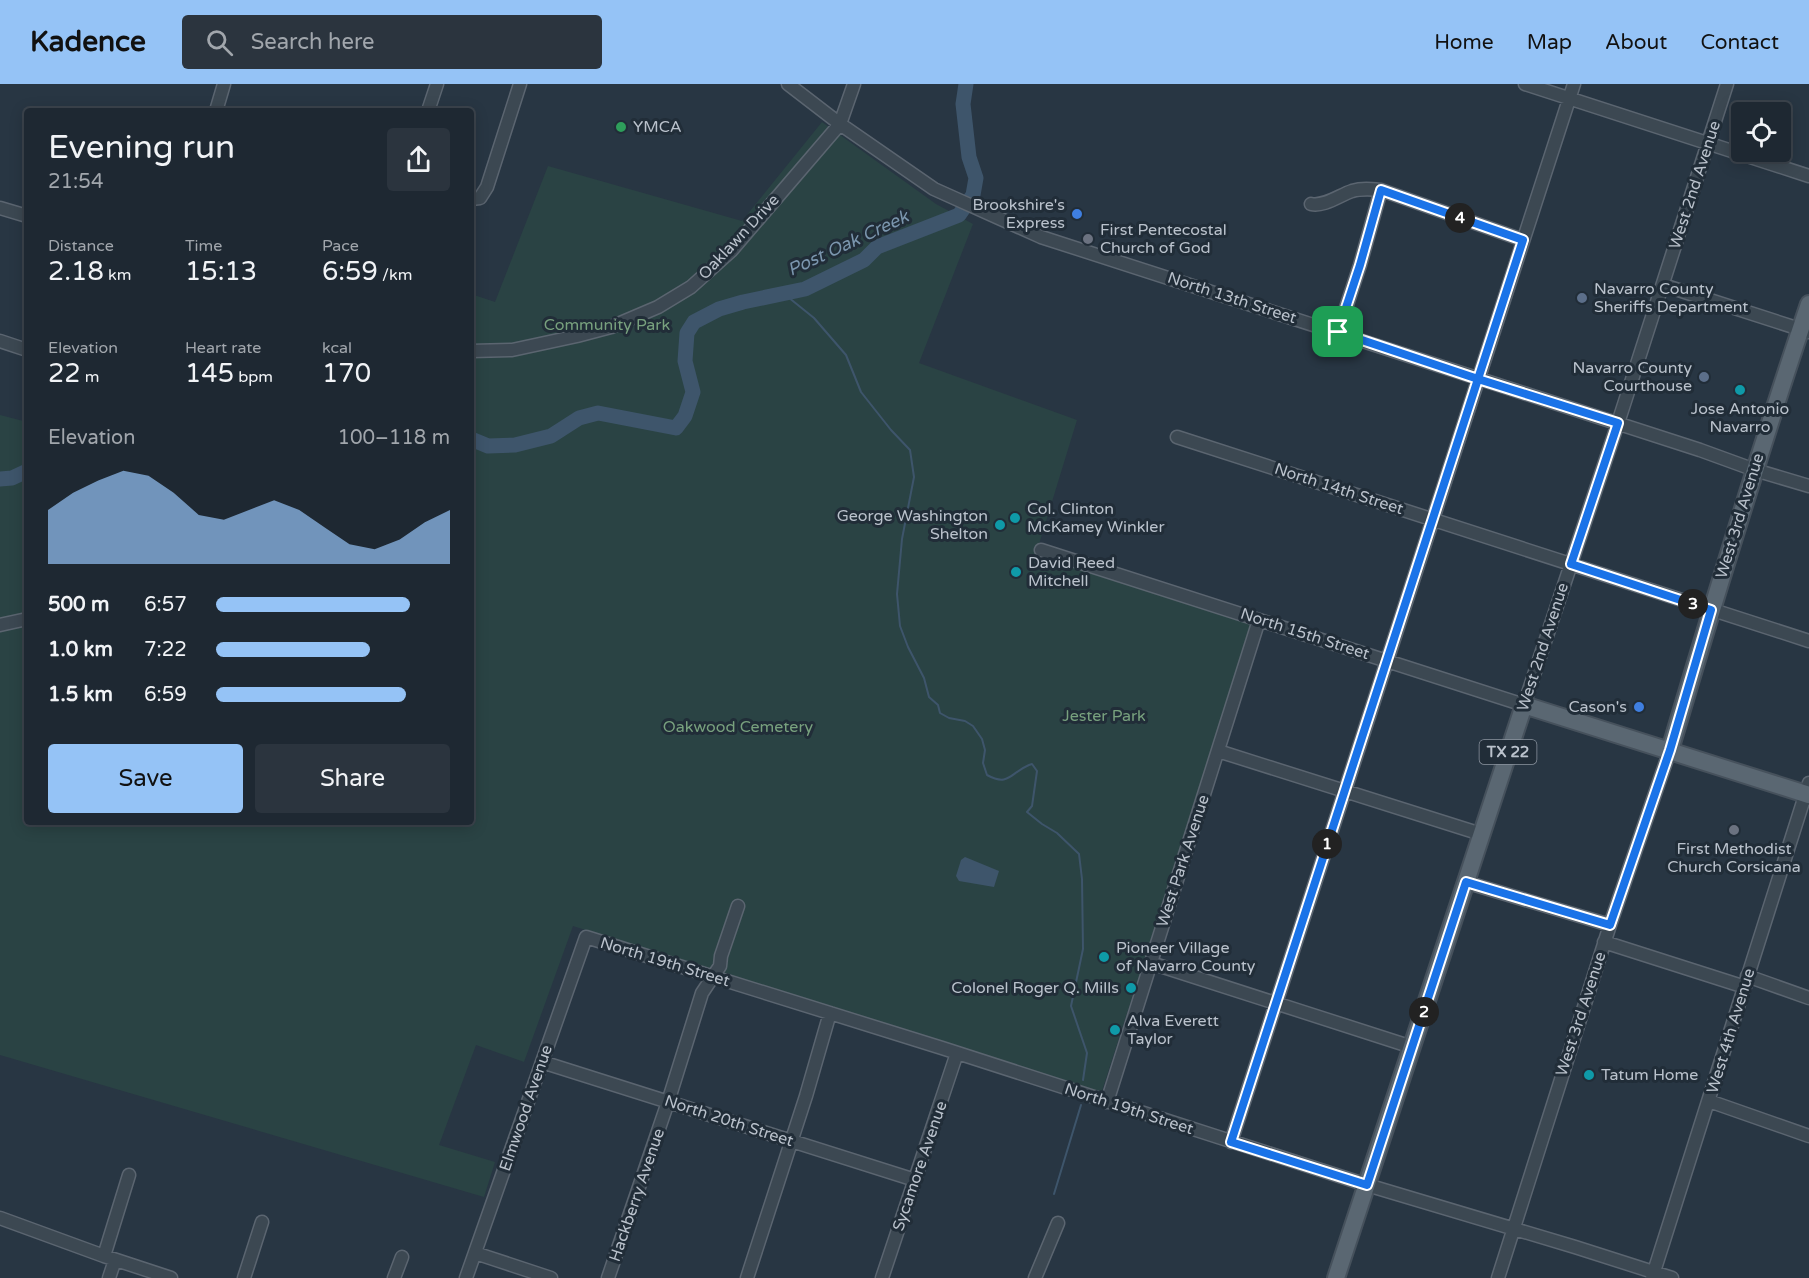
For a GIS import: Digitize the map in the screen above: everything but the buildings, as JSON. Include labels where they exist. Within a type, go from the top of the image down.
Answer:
[{"type":"main road","name":"West 3rd Avenue","points":[[1670,750],[1755,470],[1805,330],[1809,304]]},
{"type":"main road","name":"North 15th Street","points":[[1524,705],[1808,790]]},
{"type":"main road","name":"West 2nd Avenue","points":[[1336,1278],[1524,705]]},
{"type":"street","points":[[217,108],[224,84]]},
{"type":"street","points":[[429,108],[437,84]]},
{"type":"street","points":[[476,198],[487,187],[520,84]]},
{"type":"street","name":"North 13th Street","points":[[788,84],[908,173],[934,189],[1041,237],[1809,486]]},
{"type":"street","name":"Oaklawn Drive","points":[[474,351],[512,350],[577,336],[627,321],[658,307],[705,276],[731,251],[840,124],[854,84]]},
{"type":"street","points":[[1525,84],[1809,176]]},
{"type":"street","points":[[1231,1142],[1574,84]]},
{"type":"street","name":"West 2nd Avenue","points":[[1524,705],[1727,84]]},
{"type":"street","points":[[1311,204],[1317,206],[1362,189],[1381,190],[1523,240]]},
{"type":"street","points":[[1338,332],[1381,190]]},
{"type":"street","points":[[0,208],[24,215]]},
{"type":"street","points":[[1663,285],[1805,330]]},
{"type":"street","points":[[0,341],[24,349]]},
{"type":"street","name":"North 14th Street","points":[[1177,437],[1809,641]]},
{"type":"street","name":"North 15th Street","points":[[1041,550],[1524,705]]},
{"type":"street","points":[[0,625],[24,620]]},
{"type":"street","name":"West Park Avenue","points":[[1107,1102],[1259,620]]},
{"type":"street","name":"West 3rd Avenue","points":[[1498,1278],[1604,942],[1670,750]]},
{"type":"street","points":[[1218,751],[1481,834]]},
{"type":"street","name":"West 4th Avenue","points":[[1653,1275],[1808,790]]},
{"type":"street","points":[[1466,882],[1610,925]]},
{"type":"street","points":[[713,977],[720,966],[721,956],[738,906]]},
{"type":"street","name":"North 19th Street","points":[[586,938],[957,1053],[1367,1185],[1514,1228],[1653,1275],[1672,1278]]},
{"type":"street","name":"Elmwood Avenue","points":[[466,1278],[586,938]]},
{"type":"street","points":[[1604,942],[1809,998]]},
{"type":"street","points":[[1151,963],[1412,1047]]},
{"type":"street","name":"Hackberry Avenue","points":[[609,1278],[702,993],[713,977]]},
{"type":"street","points":[[747,1278],[792,1141],[830,1013]]},
{"type":"street","name":"Sycamore Avenue","points":[[882,1278],[957,1053]]},
{"type":"street","name":"North 20th Street","points":[[542,1062],[915,1180]]},
{"type":"street","points":[[1709,1101],[1809,1136]]},
{"type":"street","points":[[109,1278],[109,1258],[129,1175]]},
{"type":"street","points":[[0,1218],[171,1278]]},
{"type":"street","points":[[244,1278],[262,1222]]},
{"type":"street","points":[[1035,1278],[1058,1223]]},
{"type":"street","points":[[475,1253],[551,1278]]},
{"type":"street","points":[[394,1278],[402,1257]]},
{"type":"green space","name":"Oakwood Cemetery","points":[[822,122],[936,204],[973,224],[919,363],[1077,420],[1036,554],[1253,622],[1101,1094],[573,926],[524,1062],[476,1045],[439,1145],[495,1162],[484,1197],[0,1055],[0,415],[24,421],[24,825],[474,825],[474,295],[495,302],[548,166],[742,221]]},
{"type":"water","points":[[965,857],[999,871],[994,887],[959,881],[956,876],[961,860]]},
{"type":"waterway","name":"Post Oak Creek","points":[[474,440],[488,446],[515,445],[551,436],[579,418],[598,413],[676,428],[685,416],[693,392],[685,361],[687,333],[694,322],[719,309],[805,289],[864,260],[877,247],[959,215],[973,195],[976,178],[969,157],[963,104],[966,84]]},
{"type":"waterway","points":[[783,293],[814,318],[846,355],[861,392],[910,450],[914,477],[902,539],[897,594],[900,626],[924,678],[929,697],[938,705],[940,713],[973,726],[982,739],[985,750],[983,763],[987,775],[1000,780],[1005,779],[1032,764],[1037,771],[1032,806],[1027,812],[1057,833],[1079,854],[1082,879],[1083,949],[1071,1006],[1087,1053],[1083,1080]]},
{"type":"waterway","name":"Post Oak Creek","points":[[0,479],[12,478],[24,472]]},
{"type":"waterway","points":[[1054,1194],[1081,1105]]},
{"type":"place","name":"YMCA","points":[[621,127]]},
{"type":"place","name":"Brookshire's Express","points":[[1077,214]]},
{"type":"place","name":"First Pentecostal Church of God","points":[[1088,239]]},
{"type":"place","name":"Navarro County Sheriffs Department","points":[[1582,298]]},
{"type":"place","name":"Navarro County Courthouse","points":[[1704,377]]},
{"type":"place","name":"Jose Antonio Navarro","points":[[1740,390]]},
{"type":"place","name":"Col. Clinton McKamey Winkler","points":[[1015,518]]},
{"type":"place","name":"George Washington Shelton","points":[[1000,525]]},
{"type":"place","name":"David Reed Mitchell","points":[[1016,572]]},
{"type":"place","name":"Cason's","points":[[1639,707]]},
{"type":"place","name":"First Methodist Church Corsicana","points":[[1734,830]]},
{"type":"place","name":"Pioneer Village of Navarro County","points":[[1104,957]]},
{"type":"place","name":"Colonel Roger Q. Mills","points":[[1131,988]]},
{"type":"place","name":"Alva Everett Taylor","points":[[1115,1030]]},
{"type":"place","name":"Tatum Home","points":[[1589,1075]]},
{"type":"route","points":[[1338,332],[1381,190],[1523,240],[1478,379],[1618,423],[1571,564],[1711,610],[1670,750],[1610,925],[1466,882],[1367,1185],[1231,1142],[1478,379],[1338,332]]},
{"type":"park label","name":"Community Park","points":[[607,325]]},
{"type":"park label","name":"Jester Park","points":[[1104,716]]}]
